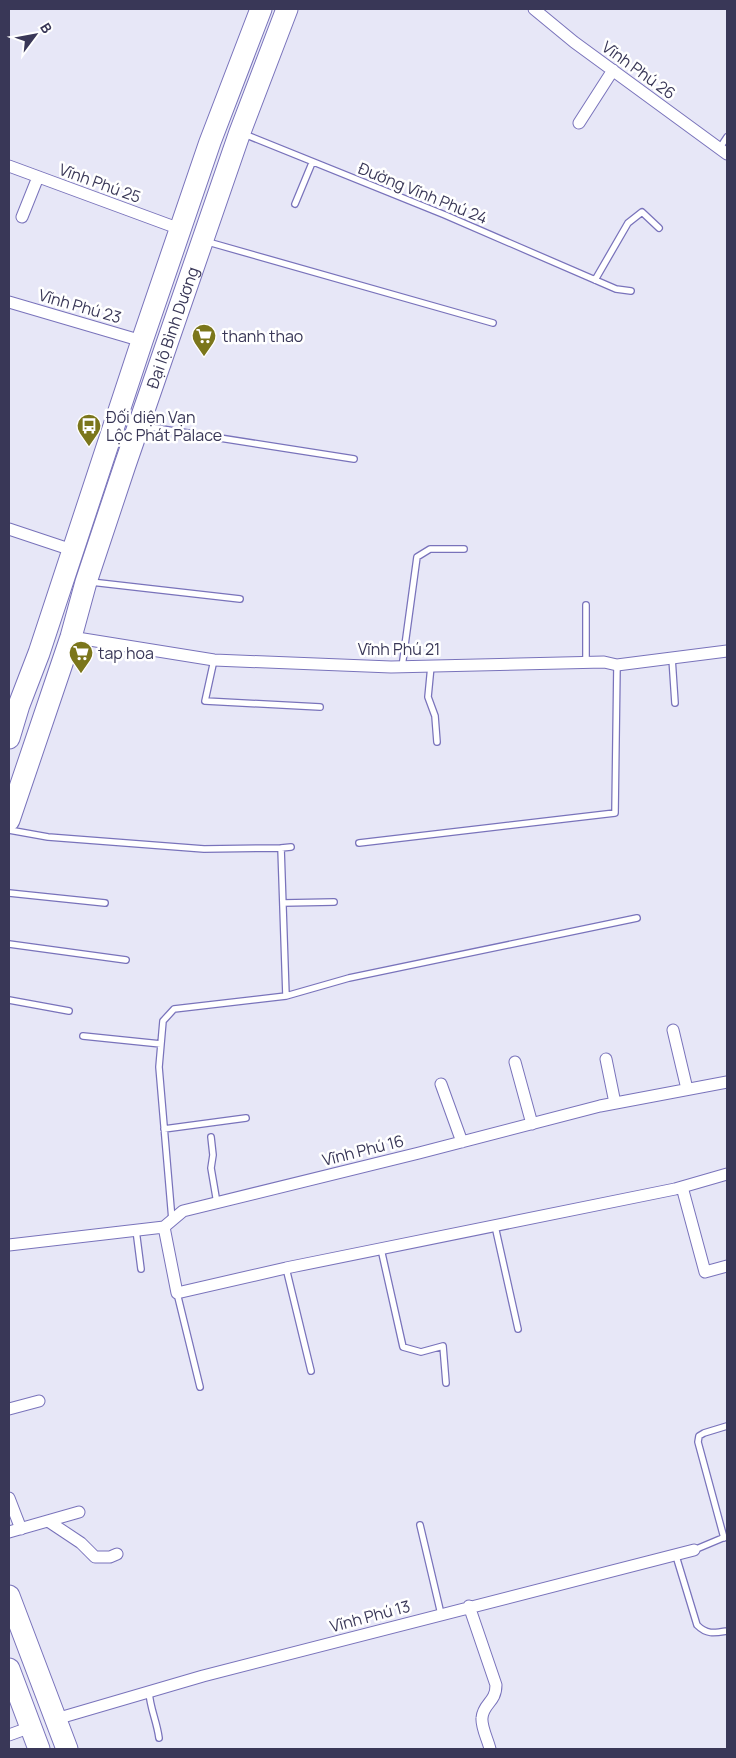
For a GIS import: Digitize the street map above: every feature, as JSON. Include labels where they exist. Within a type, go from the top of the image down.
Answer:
[{"type":"highway","name":"Đại lộ Bình Dương","points":[[9,738],[16,705],[46,631],[210,142],[261,9]]},
{"type":"highway","name":"Đại lộ Bình Dương","points":[[9,820],[71,637],[86,582],[138,426],[240,132],[287,9]]},
{"type":"highway","points":[[46,631],[71,637]]},
{"type":"highway","points":[[9,1596],[68,1749]]},
{"type":"highway","points":[[9,1668],[39,1749]]},
{"type":"highway","points":[[31,1728],[56,1719]]},
{"type":"street","name":"Vĩnh Phú 26","points":[[534,9],[574,42],[723,152]]},
{"type":"street","points":[[579,123],[613,70]]},
{"type":"street","name":"Vĩnh Phú 25","points":[[9,166],[180,229]]},
{"type":"street","points":[[22,217],[38,177]]},
{"type":"street","name":"Vĩnh Phú 23","points":[[9,302],[142,341]]},
{"type":"street","points":[[9,529],[72,550]]},
{"type":"street","name":"Vĩnh Phú 21","points":[[71,637],[214,660],[402,667],[586,662],[604,662],[617,665],[727,651]]},
{"type":"street","points":[[673,1030],[687,1089]]},
{"type":"street","points":[[606,1059],[615,1103]]},
{"type":"street","points":[[514,1062],[532,1124]]},
{"type":"street","name":"Vĩnh Phú 16","points":[[9,1245],[136,1230],[168,1223],[183,1211],[615,1103],[727,1082]]},
{"type":"street","points":[[441,1084],[462,1142]]},
{"type":"street","points":[[168,1223],[177,1294],[286,1268],[682,1187],[727,1174]]},
{"type":"street","points":[[682,1187],[705,1272],[727,1266]]},
{"type":"street","points":[[9,1409],[39,1400]]},
{"type":"street","points":[[9,1498],[21,1529]]},
{"type":"street","points":[[9,1532],[79,1512]]},
{"type":"street","points":[[48,1521],[81,1543],[94,1557],[110,1557],[117,1554]]},
{"type":"street","name":"Vĩnh Phú 13","points":[[56,1719],[203,1676],[694,1550]]},
{"type":"street","points":[[470,1606],[496,1686],[496,1695],[484,1708],[481,1719],[490,1749]]},
{"type":"street","points":[[9,1735],[31,1728]]},
{"type":"lane","name":"Đường Vĩnh Phú 24","points":[[240,132],[312,163],[445,215],[616,289],[631,291]]},
{"type":"lane","points":[[723,152],[727,137]]},
{"type":"lane","points":[[295,204],[312,163]]},
{"type":"lane","points":[[596,280],[628,224],[642,212],[659,228]]},
{"type":"lane","points":[[203,240],[493,323]]},
{"type":"lane","points":[[138,426],[354,459]]},
{"type":"lane","points":[[402,667],[417,557],[430,549],[464,549]]},
{"type":"lane","points":[[86,582],[240,599]]},
{"type":"lane","points":[[586,605],[586,662]]},
{"type":"lane","points":[[672,658],[675,703]]},
{"type":"lane","points":[[214,660],[205,701],[320,707]]},
{"type":"lane","points":[[360,843],[615,813],[617,665]]},
{"type":"lane","points":[[431,666],[428,697],[435,716],[437,742]]},
{"type":"lane","points":[[9,830],[48,837],[204,849],[291,847]]},
{"type":"lane","points":[[281,848],[286,996]]},
{"type":"lane","points":[[9,893],[105,903]]},
{"type":"lane","points":[[283,903],[334,902]]},
{"type":"lane","points":[[168,1223],[159,1067],[162,1021],[174,1008],[286,996],[349,978],[637,918]]},
{"type":"lane","points":[[9,944],[126,960]]},
{"type":"lane","points":[[9,1000],[69,1011]]},
{"type":"lane","points":[[83,1036],[161,1044]]},
{"type":"lane","points":[[164,1129],[246,1118]]},
{"type":"lane","points":[[212,1136],[213,1155],[211,1168],[216,1203]]},
{"type":"lane","points":[[495,1226],[518,1329]]},
{"type":"lane","points":[[136,1230],[141,1268]]},
{"type":"lane","points":[[382,1249],[403,1348],[421,1352],[444,1346],[446,1383]]},
{"type":"lane","points":[[286,1268],[312,1371]]},
{"type":"lane","points":[[177,1294],[200,1387]]},
{"type":"lane","points":[[694,1550],[726,1537],[698,1442],[699,1436],[704,1433],[727,1426]]},
{"type":"lane","points":[[420,1525],[441,1614]]},
{"type":"lane","points":[[676,1556],[697,1625],[705,1632],[711,1634],[727,1631]]},
{"type":"lane","points":[[149,1692],[150,1704],[157,1722],[159,1738]]},
{"type":"place","name":"thanh thao","points":[[204,357]]},
{"type":"place","name":"Đối diện Vạn Lộc Phát Palace","points":[[89,447]]},
{"type":"place","name":"tap hoa","points":[[81,674]]}]
